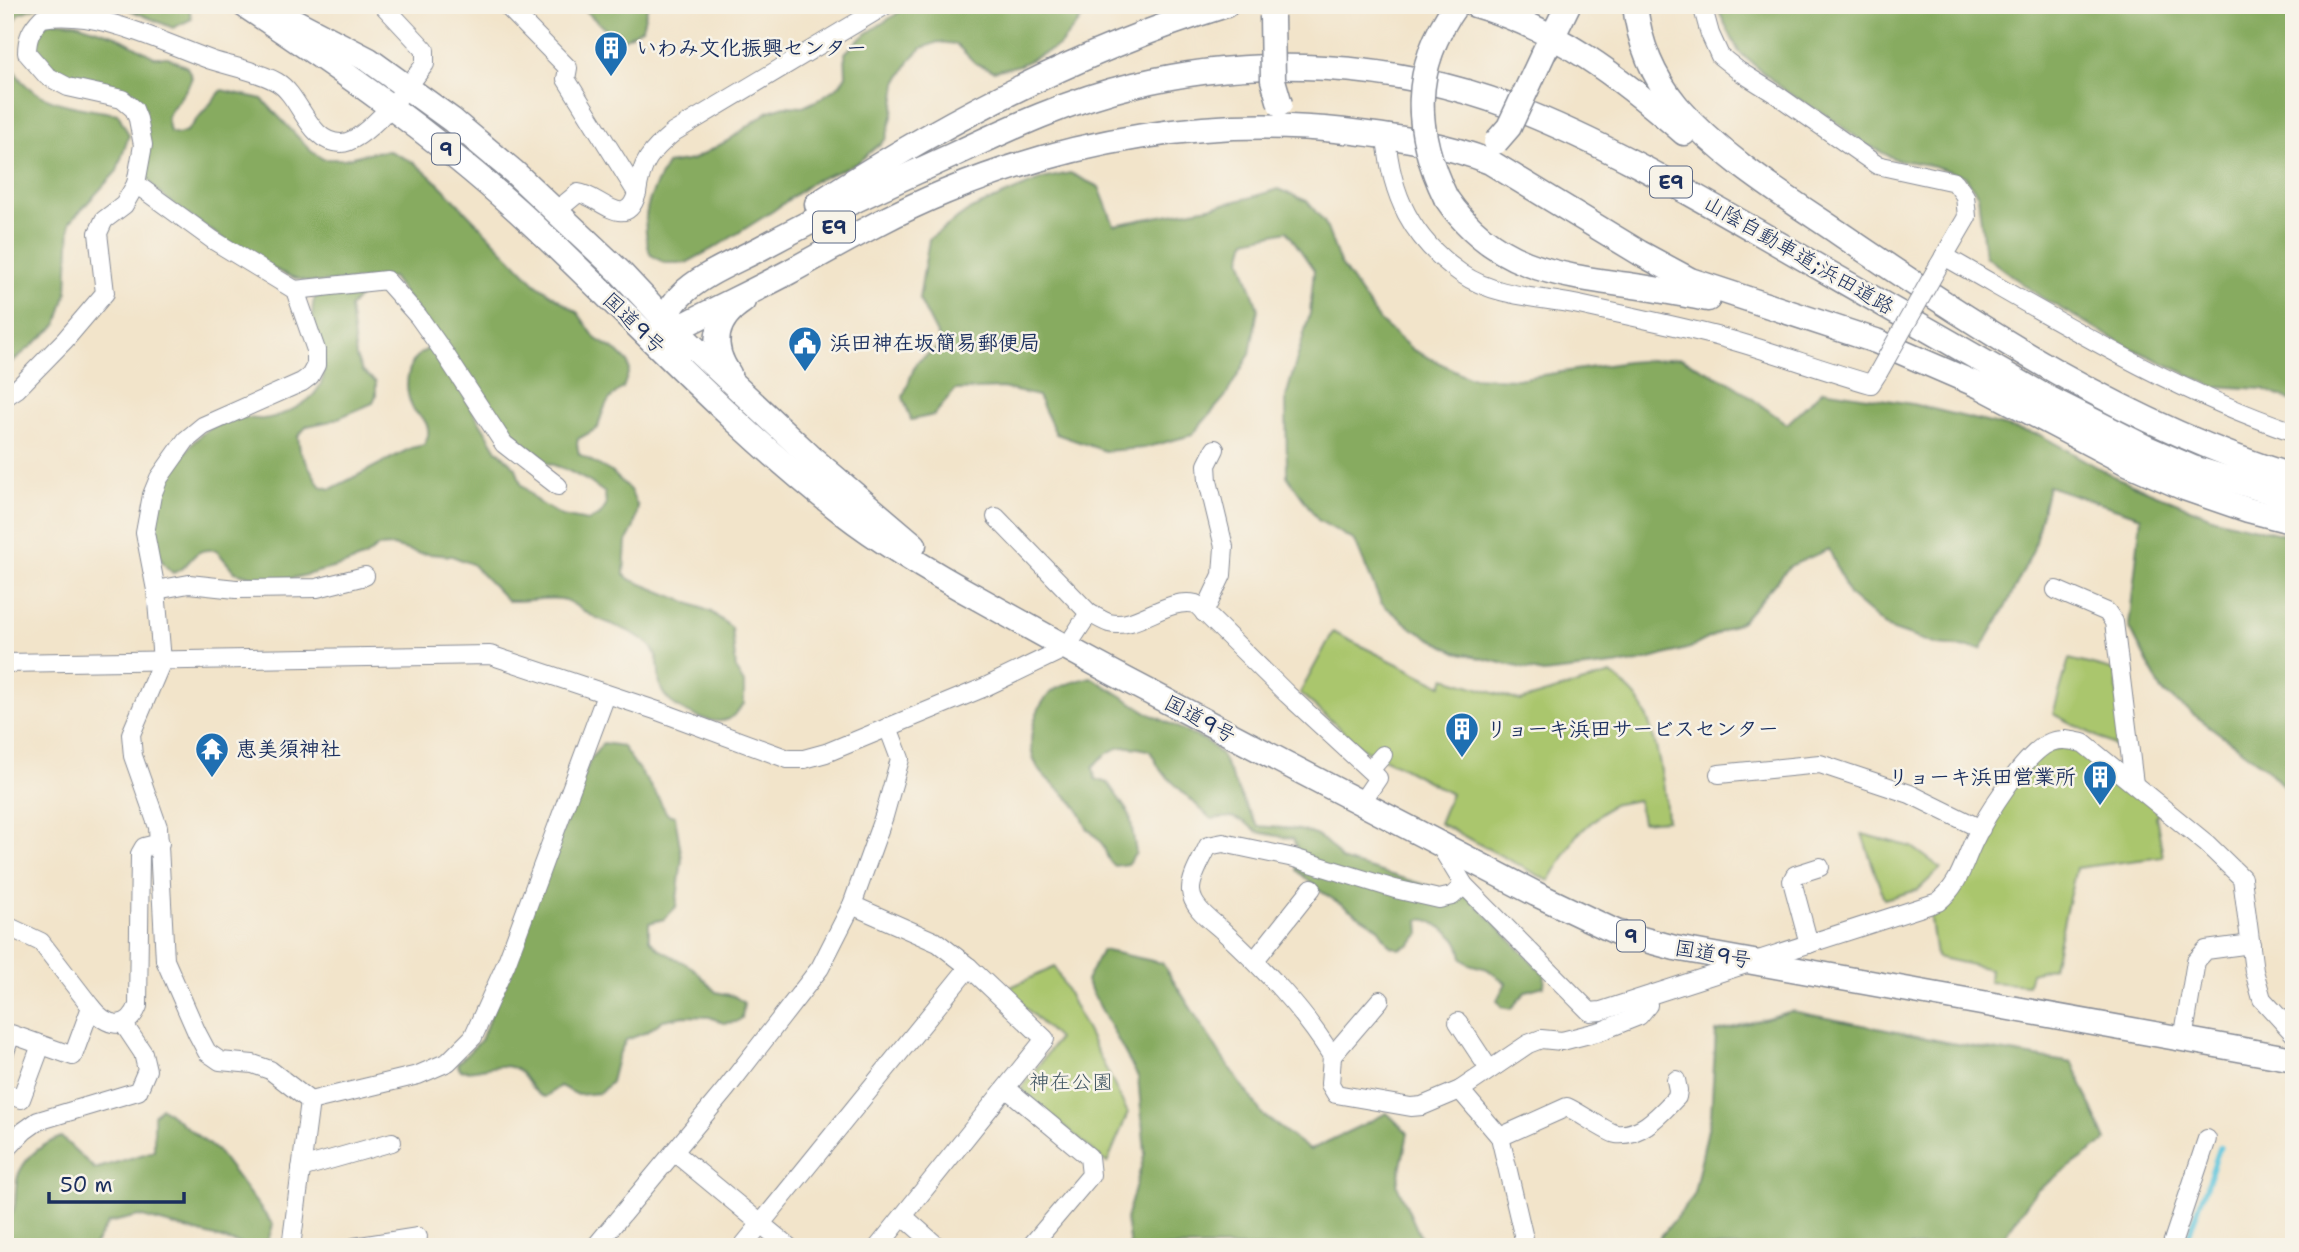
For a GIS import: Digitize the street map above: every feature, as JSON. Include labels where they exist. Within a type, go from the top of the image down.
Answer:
[{"type":"highway","name":"国道9号","points":[[244,5],[333,65],[435,140],[656,327],[741,390],[884,522],[1031,628]]},
{"type":"highway","name":"国道9号","points":[[265,5],[334,40],[408,86],[513,172],[619,271],[656,327],[702,387],[802,480],[874,536],[916,563],[1066,648],[1361,803],[1616,932],[1675,948],[2294,1059]]},
{"type":"highway","points":[[656,327],[675,300],[696,283],[839,189],[986,103],[1144,32],[1226,5]]},
{"type":"highway","points":[[1456,5],[1431,51],[1420,97],[1426,150],[1434,175],[1460,218],[1479,236],[1499,251],[1546,271],[1572,278],[1690,296],[1822,323]]},
{"type":"highway","points":[[1475,5],[1508,15],[1549,43],[1612,73],[1712,157],[1749,184],[1992,333],[2111,402],[2209,447],[2294,477]]},
{"type":"highway","points":[[1465,151],[1485,148],[1496,142],[1508,127],[1568,5]]},
{"type":"highway","points":[[1635,5],[1643,46],[1652,67],[1663,88],[1696,126],[1749,171],[1883,264]]},
{"type":"highway","points":[[1272,10],[1273,80],[1280,104],[1289,116],[1305,127]]},
{"type":"highway","name":"山陰自動車道;浜田道路","points":[[1002,132],[1130,85],[1222,69],[1315,68],[1363,72],[1462,92],[1509,106],[1615,153],[2096,423],[2193,467],[2294,499]]},
{"type":"highway","points":[[741,390],[722,364],[719,353],[718,331],[722,320],[735,306],[833,246],[919,203],[1015,166],[1134,136],[1222,128],[1305,127],[1386,136],[1465,151],[1490,162],[1665,268],[1690,280],[1876,341],[1938,367],[2125,462],[2184,488],[2248,510],[2294,522]]},
{"type":"highway","name":"E9","points":[[721,269],[855,200],[1002,132]]},
{"type":"highway","name":"E9","points":[[656,327],[1002,132]]},
{"type":"highway","points":[[619,271],[658,289],[680,288],[696,283]]},
{"type":"highway","points":[[656,327],[788,272]]},
{"type":"street","points":[[5,397],[17,389],[65,340],[105,293],[98,233],[104,220],[124,205],[136,184],[143,145],[134,109],[122,99],[68,88],[47,76],[27,53],[27,41],[33,27],[42,18],[76,16],[183,48],[275,81],[293,97],[312,127],[332,142],[351,141],[390,107],[425,64],[425,50],[383,5]]},
{"type":"street","points":[[506,5],[568,68],[566,79],[637,193]]},
{"type":"street","points":[[555,212],[578,193],[620,211],[629,209],[634,205],[640,172],[654,149],[674,132],[886,5]]},
{"type":"street","points":[[1386,136],[1388,164],[1394,189],[1406,214],[1420,238],[1464,275],[1489,287],[1518,295],[1572,304],[1724,338],[1871,384],[1966,217],[1965,196],[1955,182],[1877,165],[1738,71],[1720,56],[1710,34],[1702,5]]},
{"type":"street","points":[[136,184],[214,240],[295,290],[386,280],[418,316],[503,444],[558,486]]},
{"type":"street","points":[[1941,260],[2132,362],[2253,418],[2294,432]]},
{"type":"street","points":[[295,290],[316,350],[316,365],[310,376],[203,426],[173,455],[152,495],[145,533],[156,590],[162,661],[131,733],[133,756],[158,827],[165,960],[206,1052],[220,1061],[253,1064],[270,1070],[310,1101]]},
{"type":"street","points":[[1204,613],[1222,575],[1224,547],[1207,465],[1215,449]]},
{"type":"street","points":[[996,517],[1089,612],[1109,623],[1122,624],[1183,601],[1196,604],[1287,694],[1378,778],[1361,803]]},
{"type":"street","points":[[156,590],[189,583],[236,589],[317,588],[365,576]]},
{"type":"street","points":[[2056,590],[2107,612],[2114,622],[2134,784]]},
{"type":"street","points":[[5,663],[490,654],[788,759],[804,759],[826,753],[983,688],[1066,648],[1089,612]]},
{"type":"street","points":[[310,1101],[418,1075],[448,1062],[472,1037],[506,964],[606,695]]},
{"type":"street","points":[[595,1247],[820,968],[852,905],[884,816],[900,759],[888,727]]},
{"type":"street","points":[[1440,844],[1464,885],[1590,1012],[1601,1011],[1938,902],[1952,891],[1981,829],[2015,774],[2033,753],[2051,742],[2067,740],[2083,743],[2207,844],[2242,878],[2254,971],[2262,999],[2294,1034]]},
{"type":"street","points":[[1370,770],[1383,755]]},
{"type":"street","points":[[1718,774],[1820,764],[1910,794],[1981,829]]},
{"type":"street","points":[[5,925],[41,942],[102,1020],[112,1024],[124,1023],[134,1017],[138,1006],[139,853],[144,847],[160,843]]},
{"type":"street","points":[[1332,1056],[1286,992],[1195,905],[1191,892],[1192,884],[1208,846],[1216,843],[1294,858],[1395,889],[1439,899],[1452,896],[1464,885]]},
{"type":"street","points":[[1809,944],[1792,881],[1795,875],[1820,867]]},
{"type":"street","points":[[1255,960],[1312,888]]},
{"type":"street","points":[[852,905],[938,943],[969,967],[1045,1039],[878,1247]]},
{"type":"street","points":[[2183,1040],[2196,961],[2206,950],[2251,944]]},
{"type":"street","points":[[742,1247],[969,967]]},
{"type":"street","points":[[1380,1000],[1332,1056],[1330,1084],[1336,1094],[1411,1107],[1422,1106],[1460,1090],[1516,1051],[1541,1039],[1562,1041],[1601,1031],[1640,1016],[1648,1005],[1647,997]]},
{"type":"street","points":[[5,1052],[11,1034],[73,1056],[91,1007]]},
{"type":"street","points":[[1458,1022],[1489,1069]]},
{"type":"street","points":[[5,1151],[24,1130],[38,1121],[138,1091],[147,1070],[143,1053],[124,1023]]},
{"type":"street","points":[[5,1093],[21,1099],[41,1045]]},
{"type":"street","points":[[1500,1137],[1567,1107],[1615,1134],[1631,1132],[1647,1126],[1676,1097],[1676,1080]]},
{"type":"street","points":[[1006,1088],[1089,1157],[1091,1175],[1030,1247]]},
{"type":"street","points":[[1460,1090],[1500,1137],[1525,1247]]},
{"type":"street","points":[[291,1247],[310,1101]]},
{"type":"street","points":[[2171,1247],[2207,1139]]},
{"type":"street","points":[[301,1168],[392,1142]]},
{"type":"street","points":[[674,1152],[789,1247]]},
{"type":"street","points":[[903,1216],[939,1247]]},
{"type":"street","points":[[354,1247],[388,1244],[418,1237]]},
{"type":"green space","points":[[5,5],[43,5],[20,13],[7,33],[12,65],[30,89],[58,102],[118,114],[129,135],[117,171],[70,222],[67,292],[57,325],[5,368]]},
{"type":"green space","points":[[118,5],[188,5],[192,19],[173,28]]},
{"type":"green space","points":[[578,5],[648,5],[642,28],[624,39],[605,29]]},
{"type":"green space","points":[[910,5],[1088,5],[1088,11],[1059,46],[1020,65],[994,71],[975,63],[956,44],[938,42],[922,48],[910,60],[897,83],[886,139],[856,164],[814,181],[773,211],[686,263],[664,263],[650,254],[645,228],[646,217],[651,197],[667,164],[692,160],[729,140],[769,111],[785,106],[803,107],[818,100],[840,85],[846,75],[845,53],[863,36]]},
{"type":"green space","points":[[1721,5],[2294,5],[2294,402],[2263,389],[2213,386],[2127,346],[2042,298],[1985,256],[1978,195],[1965,176],[1934,166],[1895,159],[1867,145],[1826,115],[1785,91],[1739,52],[1720,14]]},
{"type":"green space","points":[[49,21],[76,23],[116,36],[154,57],[168,57],[187,67],[192,77],[167,117],[170,132],[178,134],[187,131],[222,90],[262,99],[311,151],[323,159],[344,159],[390,151],[415,163],[439,184],[535,283],[578,313],[596,339],[618,352],[628,362],[629,371],[623,388],[606,405],[598,428],[578,439],[579,454],[613,473],[630,490],[638,507],[634,527],[626,542],[624,574],[629,579],[711,612],[732,628],[736,670],[744,683],[744,704],[735,714],[729,719],[714,721],[686,712],[671,702],[662,691],[656,656],[640,638],[564,600],[508,601],[472,564],[452,556],[418,553],[393,546],[378,547],[365,557],[344,565],[294,578],[260,579],[235,572],[216,550],[196,554],[185,566],[173,573],[167,567],[159,555],[156,540],[159,502],[165,482],[188,449],[214,426],[243,417],[263,419],[278,416],[301,405],[318,389],[324,366],[313,320],[315,297],[357,290],[359,297],[350,307],[356,357],[362,371],[376,382],[373,403],[331,421],[307,426],[298,436],[300,451],[320,486],[331,489],[411,448],[424,445],[428,429],[425,421],[412,407],[407,380],[418,356],[434,347],[497,450],[516,468],[521,484],[538,502],[562,516],[588,521],[600,515],[606,506],[605,493],[565,469],[527,456],[508,437],[392,277],[321,282],[292,277],[244,252],[154,188],[146,170],[143,114],[139,104],[123,90],[71,80],[47,69],[35,53],[35,43]]},
{"type":"green space","points":[[1070,173],[1099,187],[1114,225],[1218,205],[1278,189],[1307,201],[1325,223],[1340,263],[1380,321],[1413,350],[1468,377],[1517,379],[1627,362],[1681,358],[1731,383],[1787,424],[1823,390],[1912,404],[2040,435],[2115,477],[2214,518],[2294,537],[2294,797],[2266,768],[2162,691],[2129,626],[2141,517],[2048,486],[2033,551],[1981,649],[1937,645],[1888,628],[1849,595],[1829,549],[1790,566],[1742,621],[1690,648],[1639,662],[1543,673],[1456,652],[1413,629],[1381,603],[1355,541],[1318,520],[1287,476],[1286,397],[1310,313],[1314,270],[1287,231],[1246,240],[1241,259],[1258,309],[1250,354],[1225,397],[1192,435],[1144,448],[1105,451],[1056,434],[1038,396],[1002,388],[955,390],[934,415],[911,420],[903,397],[916,363],[942,344],[919,299],[929,239],[971,209],[1042,179]]},
{"type":"green space","points":[[1333,632],[1442,686],[1445,678],[1520,701],[1611,674],[1633,694],[1645,713],[1659,758],[1667,820],[1642,822],[1638,800],[1611,805],[1576,836],[1549,881],[1439,823],[1451,794],[1363,749],[1300,693]]},
{"type":"green space","points":[[2069,659],[2116,671],[2121,749],[2053,714]]},
{"type":"green space","points":[[1091,677],[1152,715],[1208,742],[1221,755],[1258,826],[1306,831],[1324,841],[1341,860],[1442,890],[1463,891],[1545,975],[1544,986],[1526,991],[1511,1009],[1502,1007],[1497,1000],[1506,983],[1487,969],[1462,959],[1460,948],[1453,936],[1427,920],[1419,920],[1420,934],[1409,945],[1399,949],[1390,946],[1377,927],[1317,889],[1297,870],[1298,851],[1293,839],[1257,832],[1245,822],[1232,817],[1211,819],[1161,771],[1150,751],[1133,747],[1112,751],[1093,767],[1095,779],[1108,783],[1130,815],[1136,853],[1128,864],[1114,866],[1073,803],[1041,772],[1031,747],[1033,725],[1048,695],[1064,685]]},
{"type":"green space","points":[[2078,742],[2162,810],[2156,816],[2163,857],[2076,868],[2053,967],[2031,973],[2028,985],[1989,982],[1990,969],[1936,957],[1929,905],[1953,894],[2029,757]]},
{"type":"green space","points":[[603,743],[622,746],[667,814],[675,816],[682,859],[676,907],[664,919],[649,923],[649,939],[659,949],[693,968],[716,992],[734,996],[744,1003],[742,1018],[736,1022],[723,1023],[710,1017],[684,1016],[663,1020],[647,1032],[626,1040],[617,1058],[611,1082],[600,1093],[578,1095],[560,1086],[545,1097],[536,1092],[514,1068],[501,1066],[467,1071],[460,1070],[457,1064],[481,1040],[590,760]]},
{"type":"green space","points":[[1862,834],[1912,847],[1941,868],[1918,890],[1884,899]]},
{"type":"green space","points":[[1102,950],[1162,963],[1263,1115],[1310,1150],[1387,1113],[1408,1133],[1397,1185],[1425,1247],[1130,1247],[1126,1219],[1145,1153],[1138,1077],[1086,981]]},
{"type":"green space","name":"神在公園","points":[[1055,967],[1128,1113],[1107,1163],[1021,1089],[1058,1039],[1006,989]]},
{"type":"green space","points":[[1792,1011],[1951,1043],[2073,1063],[2106,1141],[2035,1192],[1997,1247],[1652,1247],[1693,1197],[1711,1115],[1716,1032]]},
{"type":"green space","points":[[161,1107],[218,1152],[273,1225],[266,1247],[251,1247],[139,1216],[108,1223],[93,1247],[5,1247],[5,1222],[15,1205],[17,1178],[32,1154],[61,1137],[95,1169],[154,1151],[154,1115]]},
{"type":"waterway","points":[[2185,1247],[2220,1147]]},
{"type":"place","name":"いわみ文化振興センター","points":[[611,78]]},
{"type":"place","name":"浜田神在坂簡易郵便局","points":[[805,373]]},
{"type":"place","name":"リョーキ浜田サービスセンター","points":[[1462,759]]},
{"type":"place","name":"恵美須神社","points":[[212,779]]},
{"type":"place","name":"リョーキ浜田営業所","points":[[2100,807]]}]
